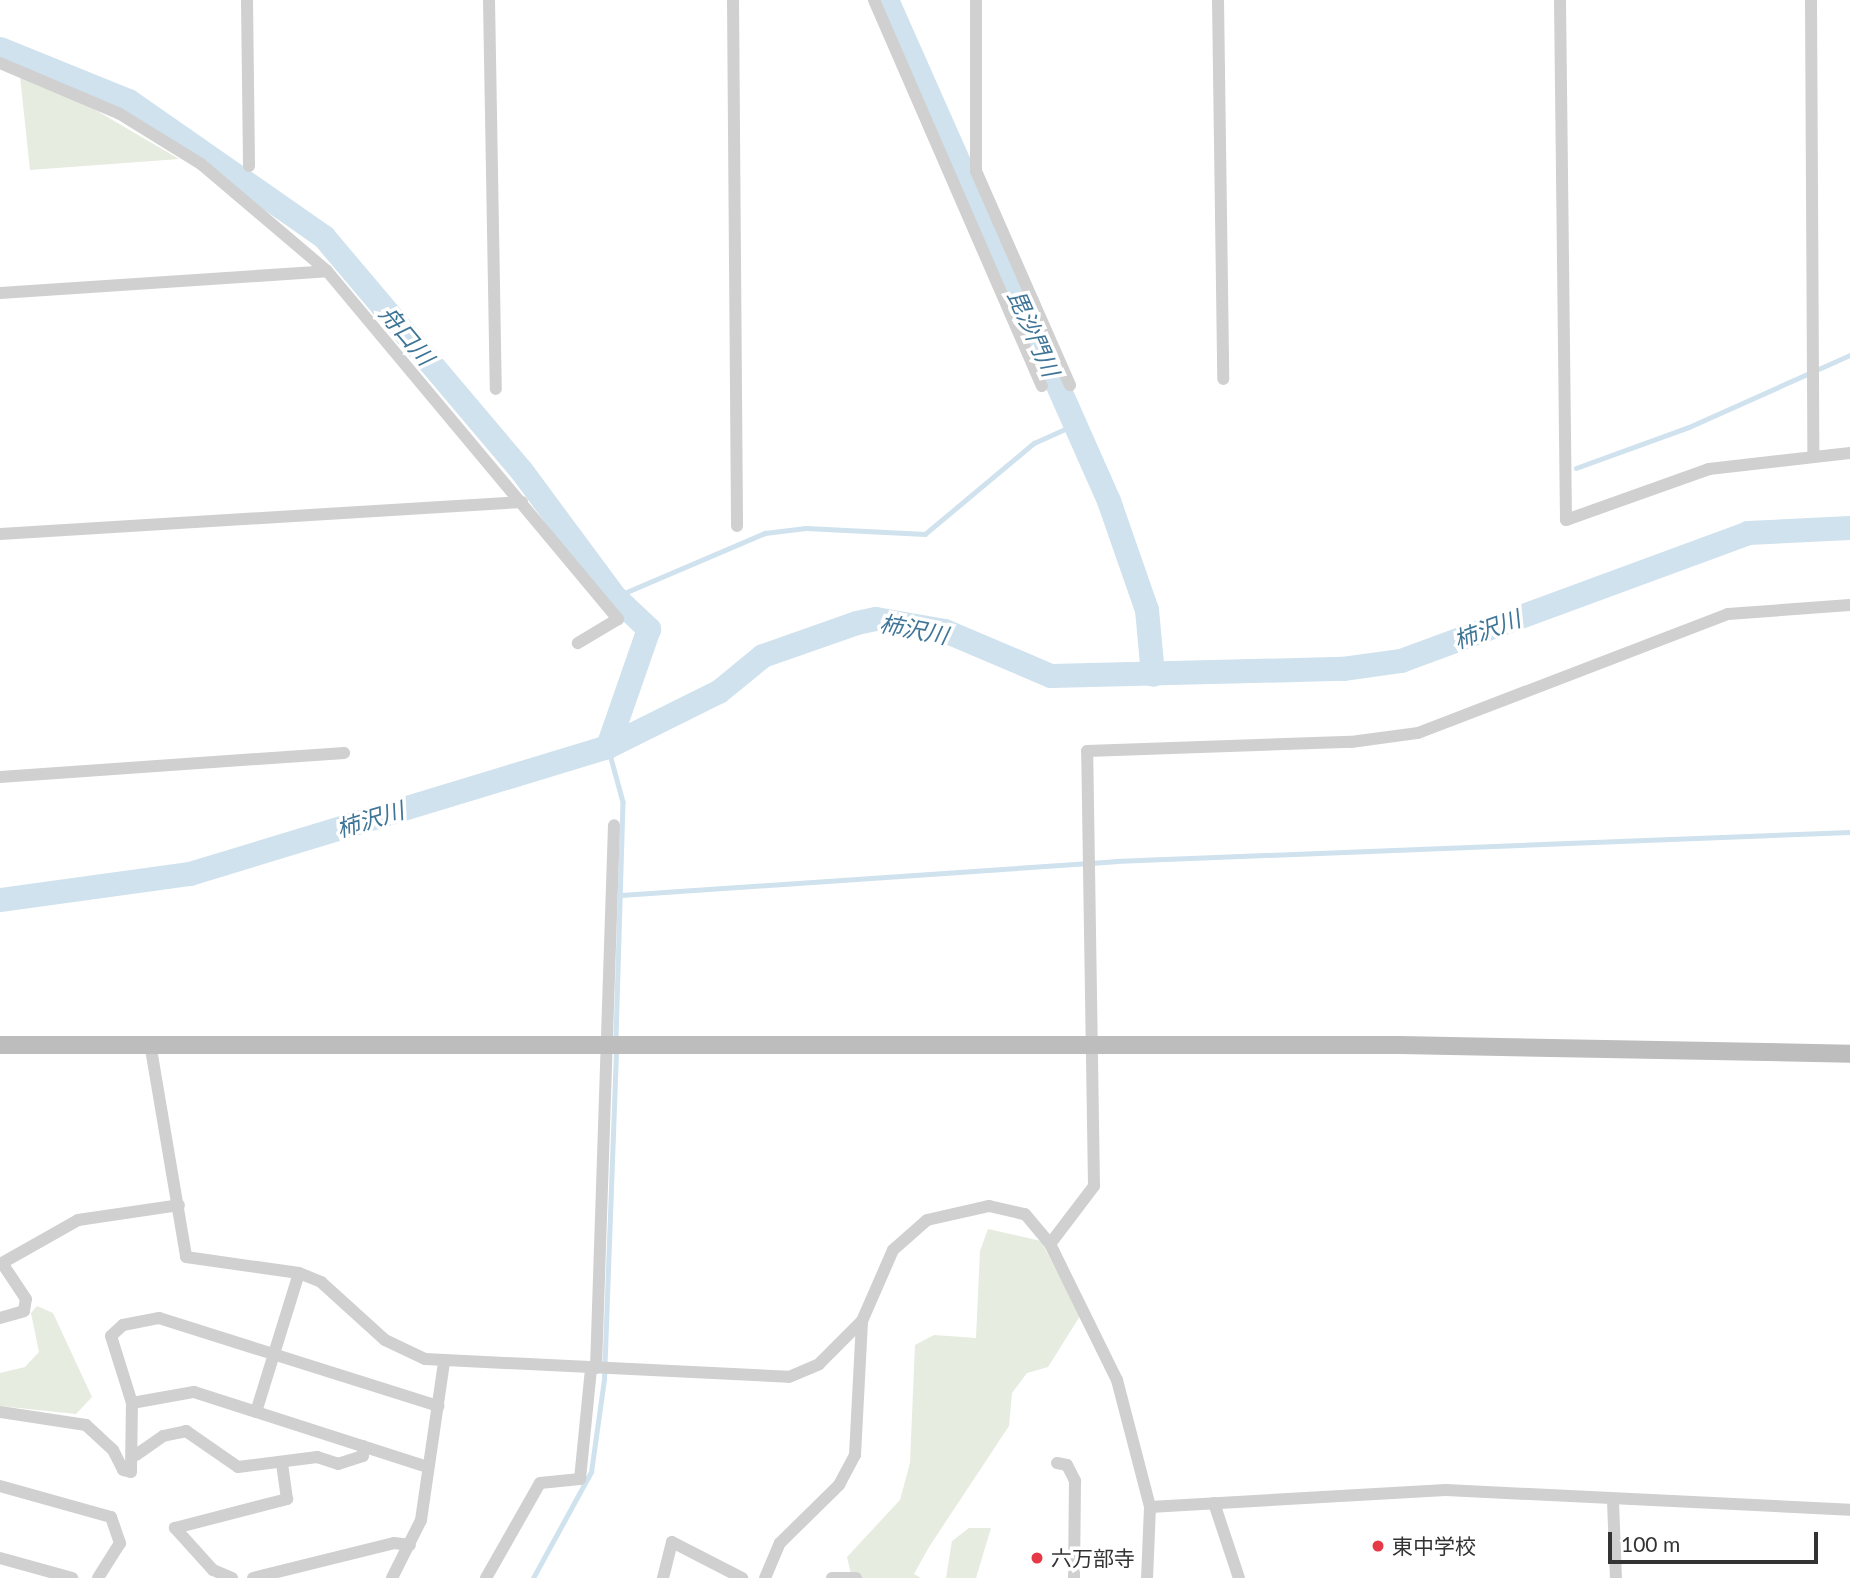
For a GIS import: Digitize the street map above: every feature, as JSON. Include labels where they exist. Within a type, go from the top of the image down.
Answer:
[{"type":"street","points":[[247,0],[249,166]]},
{"type":"street","points":[[489,0],[496,389]]},
{"type":"street","points":[[733,0],[737,526]]},
{"type":"street","points":[[874,0],[1042,386]]},
{"type":"street","points":[[976,0],[976,171],[1070,385]]},
{"type":"street","points":[[1218,0],[1223,379]]},
{"type":"street","points":[[1560,0],[1566,520],[1709,469],[1814,454],[1850,453]]},
{"type":"street","points":[[1811,0],[1814,454]]},
{"type":"street","points":[[0,63],[120,114],[201,164],[327,271],[523,502],[618,619],[578,643]]},
{"type":"street","points":[[0,293],[327,271]]},
{"type":"street","points":[[0,534],[523,502]]},
{"type":"street","points":[[1050,1244],[1094,1186],[1089,1048],[1087,751],[1351,742],[1418,733],[1728,614],[1850,605]]},
{"type":"street","points":[[0,777],[344,753]]},
{"type":"street","points":[[486,1578],[540,1483],[580,1479],[594,1368],[614,825]]},
{"type":"street","points":[[0,1045],[151,1049],[1400,1045],[1850,1054]]},
{"type":"street","points":[[151,1049],[186,1257],[299,1273],[321,1282],[385,1339],[444,1363],[802,1375],[862,1321]]},
{"type":"street","points":[[0,1318],[24,1311],[26,1299],[2,1263],[78,1220],[179,1205]]},
{"type":"street","points":[[765,1578],[780,1543],[839,1485],[855,1455],[862,1321],[893,1250],[927,1220],[1005,1206],[1025,1214],[1050,1244],[1117,1380],[1150,1507],[1147,1578]]},
{"type":"street","points":[[256,1412],[299,1273]]},
{"type":"street","points":[[136,1455],[132,1403],[110,1343],[123,1325],[159,1318],[438,1406]]},
{"type":"street","points":[[392,1578],[421,1520],[444,1363]]},
{"type":"street","points":[[132,1403],[181,1391],[428,1466]]},
{"type":"street","points":[[0,1412],[86,1425],[127,1472],[136,1455],[169,1433],[186,1431],[232,1466],[317,1457],[338,1464],[363,1456],[363,1446]]},
{"type":"street","points":[[232,1578],[212,1570],[175,1528],[287,1499],[282,1462]]},
{"type":"street","points":[[1057,1463],[1073,1471],[1075,1481],[1074,1578]]},
{"type":"street","points":[[0,1486],[111,1517],[120,1543],[98,1578]]},
{"type":"street","points":[[1150,1507],[1446,1490],[1613,1501],[1850,1510]]},
{"type":"street","points":[[1613,1501],[1616,1578]]},
{"type":"street","points":[[1214,1503],[1239,1578]]},
{"type":"street","points":[[663,1578],[672,1542],[742,1578]]},
{"type":"street","points":[[253,1578],[394,1543],[410,1545]]},
{"type":"street","points":[[0,1558],[72,1578]]},
{"type":"street","points":[[832,1578],[856,1578]]},
{"type":"shaded area","points":[[20,76],[87,105],[179,159],[30,170]]},
{"type":"shaded area","points":[[988,1229],[1041,1241],[1080,1316],[1048,1367],[1027,1373],[1012,1393],[1009,1426],[929,1547],[914,1574],[921,1578],[852,1578],[847,1557],[900,1500],[910,1463],[915,1345],[934,1335],[976,1338],[980,1251]]},
{"type":"shaded area","points":[[37,1306],[53,1313],[92,1397],[76,1414],[0,1406],[0,1373],[25,1367],[39,1352],[31,1313]]},
{"type":"shaded area","points":[[969,1528],[991,1528],[976,1578],[946,1578],[952,1541]]},
{"type":"waterway","name":"毘沙門川","points":[[887,0],[1109,501],[1147,610],[1153,675]]},
{"type":"waterway","name":"舟口川","points":[[0,49],[129,101],[324,237],[521,470],[615,597],[649,629],[608,747]]},
{"type":"waterway","points":[[1576,468],[1689,427],[1850,355]]},
{"type":"waterway","points":[[615,597],[765,533],[806,528],[925,534],[1034,443],[1074,425]]},
{"type":"waterway","name":"柿沢川","points":[[0,900],[190,874],[608,747],[719,692],[763,656],[857,623],[876,619],[945,631],[1051,676],[1343,669],[1401,661],[1748,533],[1850,528]]},
{"type":"waterway","points":[[608,747],[623,802],[616,1042]]},
{"type":"waterway","points":[[621,895],[1115,861],[1850,832]]},
{"type":"waterway","points":[[533,1578],[591,1472],[604,1379],[616,1050]]},
{"type":"place","name":"東中学校","points":[[1378,1546]]},
{"type":"place","name":"六万部寺","points":[[1037,1558]]}]
